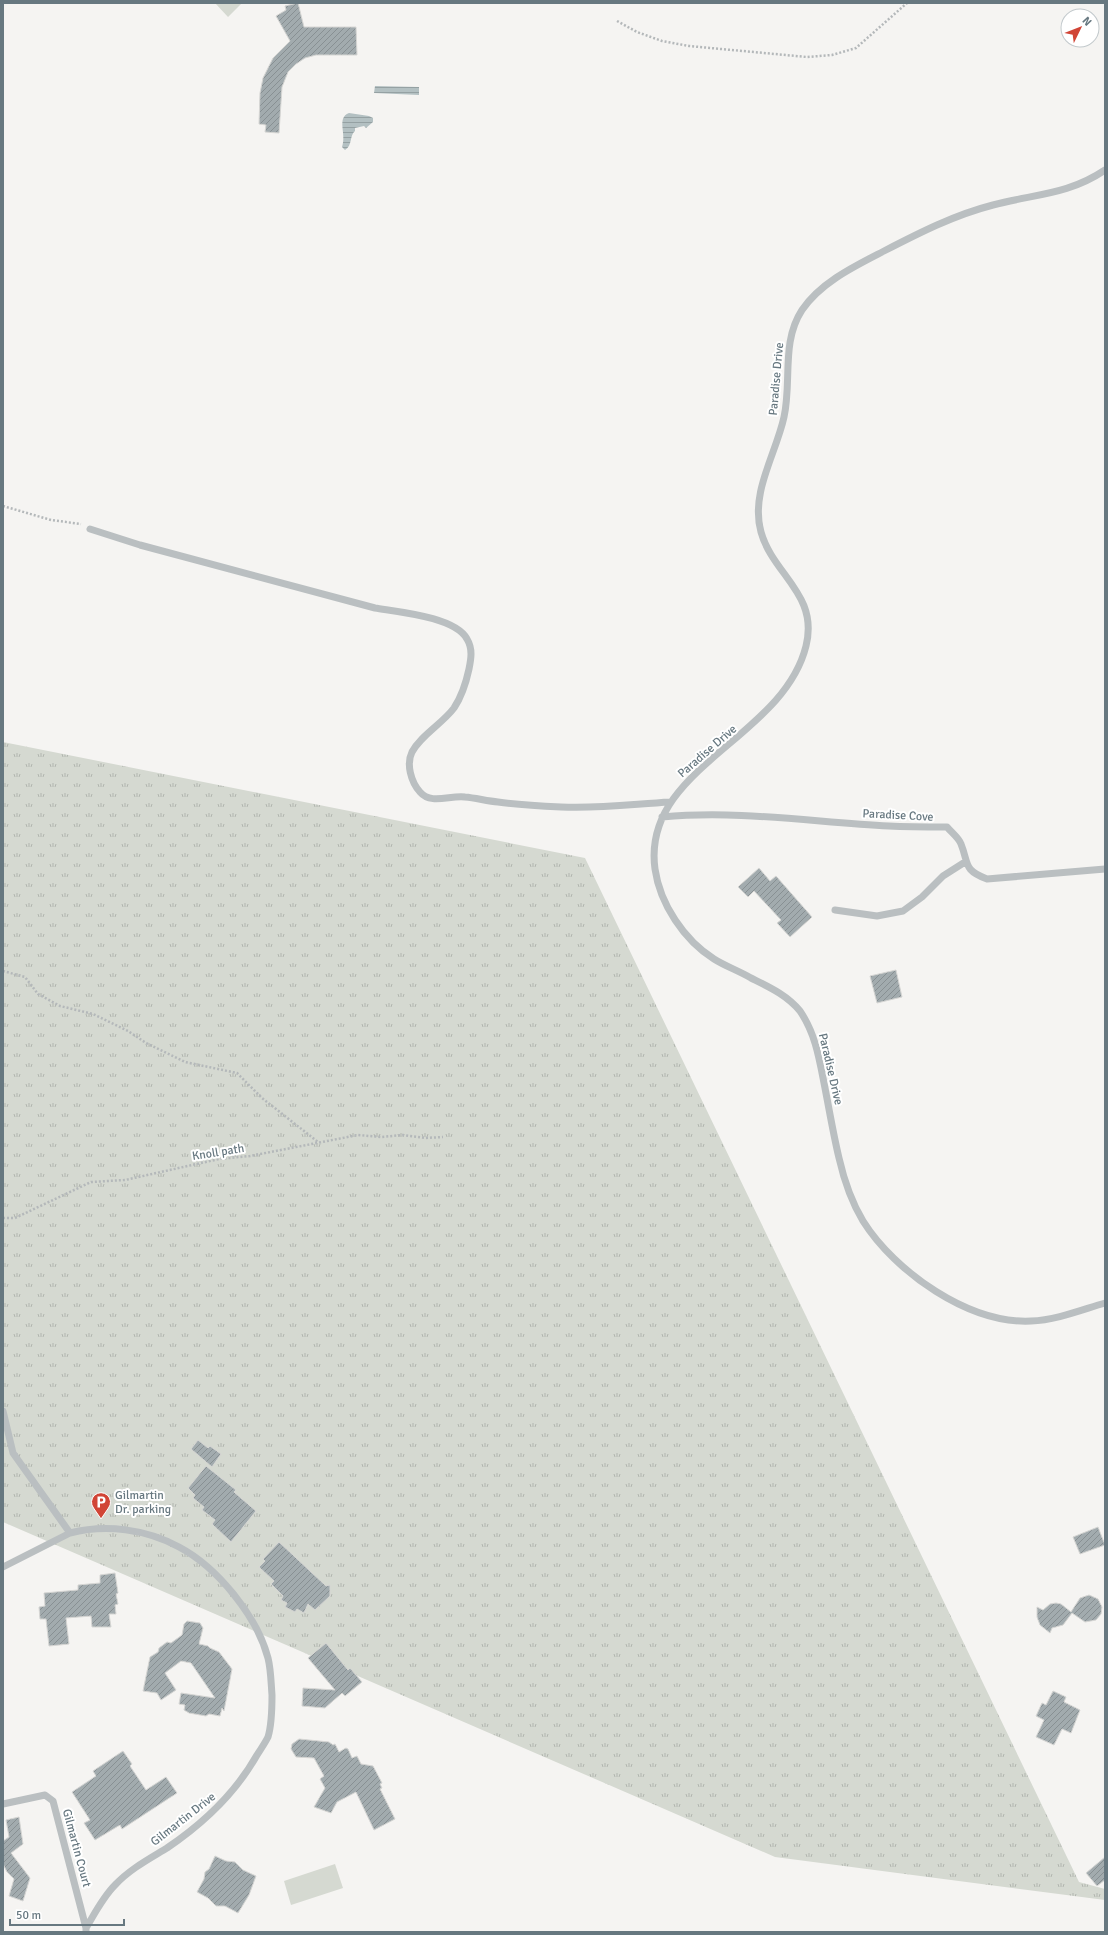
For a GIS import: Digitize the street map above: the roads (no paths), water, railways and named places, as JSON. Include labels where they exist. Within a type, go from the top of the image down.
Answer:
[{"type":"street","name":"Paradise Drive","points":[[1105,170],[1076,186],[1057,192],[981,208],[950,218],[844,273],[816,294],[804,307],[795,322],[791,336],[788,352],[787,402],[784,420],[763,485],[758,508],[760,529],[767,546],[802,599],[807,614],[808,631],[806,646],[792,680],[770,708],[756,723],[681,788],[670,802],[662,817],[654,847],[657,881],[663,897],[682,929],[696,945],[715,960],[782,994],[796,1007],[807,1023],[818,1052],[838,1154],[847,1187],[862,1218],[884,1248],[913,1274],[948,1299],[966,1308],[999,1319],[1034,1322],[1051,1319],[1105,1303]]},
{"type":"street","points":[[90,529],[147,547],[375,608],[411,614],[441,622],[458,630],[467,638],[471,654],[465,686],[453,709],[421,741],[413,751],[410,759],[412,779],[419,791],[425,797],[432,799],[465,797],[498,802],[563,807],[596,807],[670,802]]},
{"type":"street","name":"Paradise Cove","points":[[662,817],[691,814],[735,814],[890,826],[947,828],[961,843],[966,862],[974,874],[987,879],[1105,869]]},
{"type":"street","points":[[835,910],[877,916],[903,911],[922,897],[943,876],[966,862]]},
{"type":"street","points":[[3,1411],[13,1453],[70,1533]]},
{"type":"street","name":"Gilmartin Drive","points":[[3,1567],[70,1533],[100,1528],[130,1530],[179,1547],[205,1566],[229,1588],[260,1634],[269,1659],[272,1685],[272,1710],[268,1736],[244,1778],[225,1801],[202,1821],[168,1847],[140,1864],[116,1884],[102,1902],[86,1930]]},
{"type":"street","name":"Gilmartin Court","points":[[3,1804],[45,1795],[53,1801],[86,1930]]},
{"type":"place","name":"Gilmartin Dr. parking","points":[[101,1519]]}]
